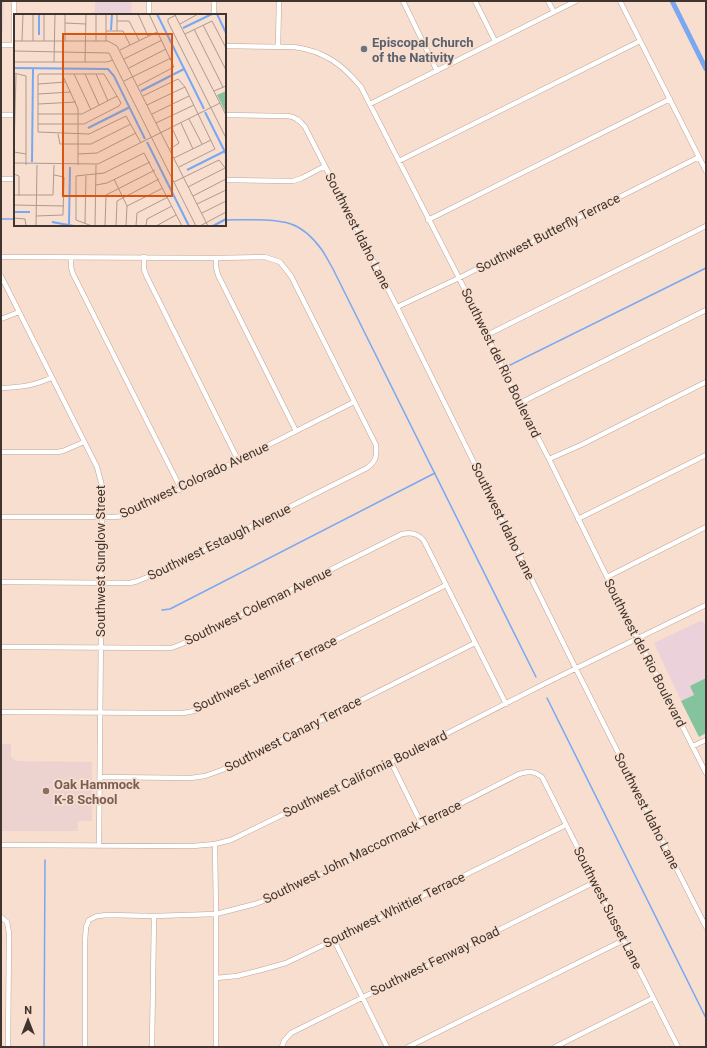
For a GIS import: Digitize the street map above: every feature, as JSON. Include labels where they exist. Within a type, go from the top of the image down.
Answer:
[{"type":"street","points":[[1,45],[14,45],[14,1]]},
{"type":"street","points":[[149,1],[149,14]]},
{"type":"street","points":[[214,1],[214,14]]},
{"type":"street","points":[[278,47],[279,1]]},
{"type":"street","points":[[403,1],[437,71]]},
{"type":"street","points":[[476,1],[495,41]]},
{"type":"street","points":[[548,1],[554,12]]},
{"type":"street","points":[[370,104],[576,1]]},
{"type":"street","points":[[620,1],[706,171]]},
{"type":"street","points":[[399,161],[640,41]]},
{"type":"street","name":"Southwest del Rio Boulevard","points":[[226,46],[304,49],[329,58],[340,65],[352,75],[361,87],[706,773]]},
{"type":"street","points":[[428,220],[670,99]]},
{"type":"street","points":[[1,115],[14,115]]},
{"type":"street","name":"Southwest Idaho Lane","points":[[226,115],[288,116],[296,118],[305,127],[397,307],[576,669],[706,927]]},
{"type":"street","name":"Southwest Butterfly Terrace","points":[[397,307],[699,157]]},
{"type":"street","points":[[226,180],[293,181],[325,166]]},
{"type":"street","points":[[1,179],[14,179]]},
{"type":"street","points":[[487,335],[706,226]]},
{"type":"street","points":[[1,257],[265,257],[280,262],[291,276],[354,402]]},
{"type":"street","points":[[71,257],[73,274],[181,488]]},
{"type":"street","points":[[144,257],[144,269],[146,275],[238,460]]},
{"type":"street","points":[[216,258],[218,275],[296,431]]},
{"type":"street","name":"Southwest Sunglow Street","points":[[1,276],[97,467],[102,486],[99,846]]},
{"type":"street","points":[[520,403],[706,310]]},
{"type":"street","points":[[1,319],[19,312]]},
{"type":"street","points":[[1,388],[35,384],[51,378]]},
{"type":"street","points":[[549,459],[581,445],[706,382]]},
{"type":"street","name":"Southwest Colorado Avenue","points":[[1,517],[122,516],[354,402]]},
{"type":"street","name":"Southwest Estaugh Avenue","points":[[1,582],[102,583],[138,581],[159,572],[367,468],[376,458],[376,445],[354,402]]},
{"type":"street","points":[[1,452],[57,452],[84,442]]},
{"type":"street","points":[[578,519],[706,455]]},
{"type":"street","points":[[607,577],[706,527]]},
{"type":"street","name":"Southwest Coleman Avenue","points":[[1,647],[171,648],[182,644],[402,534],[412,533],[419,536],[424,541],[446,585]]},
{"type":"street","points":[[446,585],[506,704]]},
{"type":"street","name":"Southwest Jennifer Terrace","points":[[1,712],[183,713],[194,711],[446,585]]},
{"type":"street","name":"Southwest California Boulevard","points":[[1,845],[193,846],[215,844],[231,840],[391,762],[638,638],[706,606]]},
{"type":"street","name":"Southwest Canary Terrace","points":[[100,777],[191,778],[205,776],[222,770],[475,642]]},
{"type":"street","points":[[693,746],[706,740]]},
{"type":"street","points":[[391,762],[421,824]]},
{"type":"street","name":"Southwest John Maccormack Terrace","points":[[85,1047],[85,941],[86,927],[89,920],[97,916],[108,914],[154,916],[216,914],[244,908],[275,897],[519,774],[535,772]]},
{"type":"street","name":"Southwest Susset Lane","points":[[535,772],[542,777],[678,1047]]},
{"type":"street","name":"Southwest Whittier Terrace","points":[[216,978],[237,976],[286,963],[566,825]]},
{"type":"street","points":[[215,844],[216,1047]]},
{"type":"street","name":"Southwest Fenway Road","points":[[282,1047],[284,1041],[291,1033],[595,882]]},
{"type":"street","points":[[152,1047],[154,916]]},
{"type":"street","points":[[1,917],[7,922],[9,932],[8,1047]]},
{"type":"street","points":[[334,940],[387,1047]]},
{"type":"street","points":[[408,1047],[624,940]]},
{"type":"street","points":[[555,1047],[653,998]]},
{"type":"shaded area","points":[[1,1],[4,1],[3,31],[1,31]]},
{"type":"shaded area","points":[[95,1],[132,1],[131,14],[93,14],[95,10]]},
{"type":"shaded area","points":[[700,621],[704,622],[706,626],[706,678],[690,686],[694,695],[681,701],[654,643]]},
{"type":"shaded area","name":"Oak Hammock K-8 School","points":[[1,744],[11,744],[11,757],[16,761],[92,762],[92,821],[78,821],[78,831],[1,831]]},
{"type":"green space","points":[[706,678],[706,733],[699,737],[681,701],[694,695],[690,686]]},
{"type":"waterway","points":[[672,1],[706,69]]},
{"type":"waterway","points":[[1,219],[14,219]]},
{"type":"waterway","points":[[226,220],[267,220],[291,224],[308,234],[322,250],[333,269],[536,677]]},
{"type":"waterway","points":[[508,366],[706,268]]},
{"type":"waterway","points":[[162,610],[170,609],[435,473]]},
{"type":"waterway","points":[[547,698],[706,1018]]},
{"type":"waterway","points":[[44,1047],[45,860]]},
{"type":"place","name":"Episcopal Church of the Nativity","points":[[364,49]]},
{"type":"place","name":"Oak Hammock K-8 School","points":[[46,791]]}]
